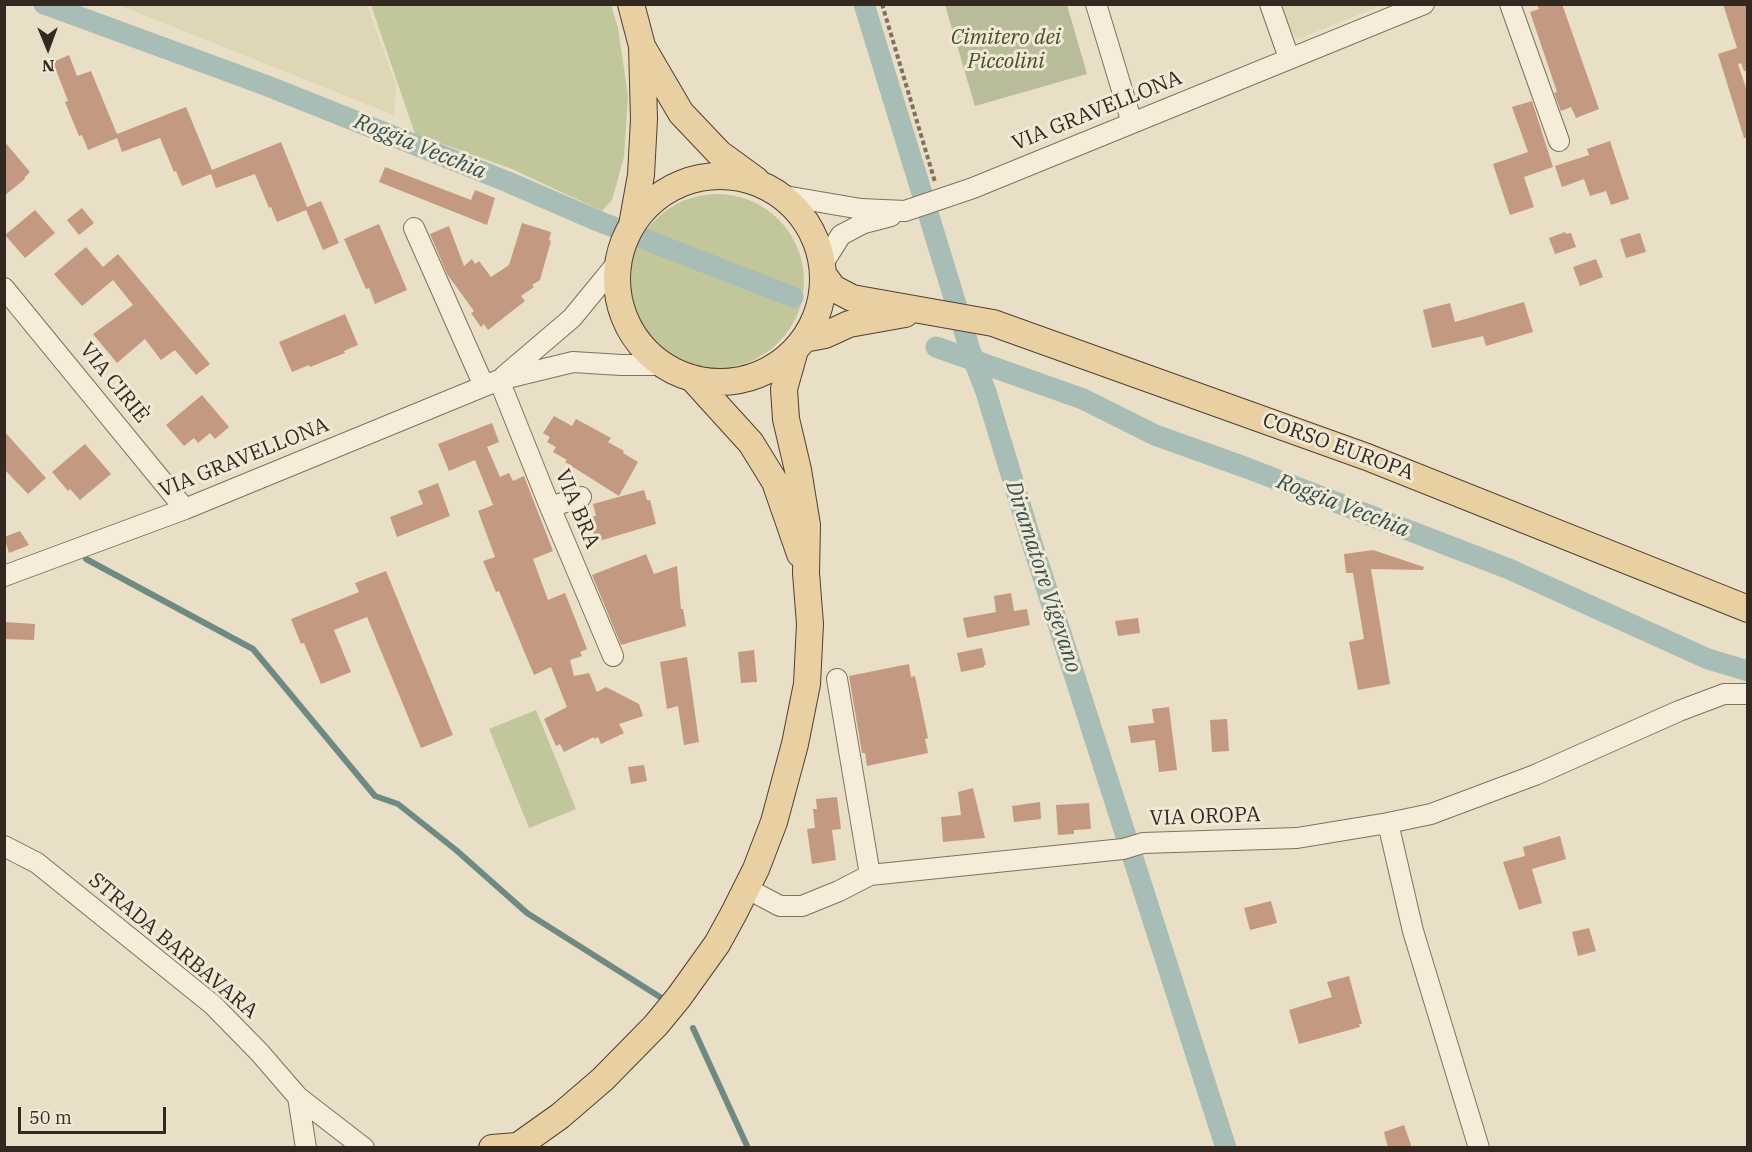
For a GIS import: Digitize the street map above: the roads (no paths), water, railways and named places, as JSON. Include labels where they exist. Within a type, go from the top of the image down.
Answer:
[{"type":"main road","points":[[631,4],[642,46],[644,119],[641,175],[617,286],[621,309],[631,331],[645,350],[663,365],[692,378],[719,382],[747,378],[773,368],[799,345],[849,324],[922,311]]},
{"type":"main road","points":[[508,1147],[560,1116],[630,1053],[679,997],[717,944],[746,888],[774,822],[795,744],[807,684],[810,624],[806,573],[807,525],[785,409],[784,390],[799,345],[815,319],[822,297],[823,269],[817,244],[808,225],[795,208],[719,153],[681,113],[642,46]]},
{"type":"main road","points":[[626,239],[648,205],[668,190],[692,180],[717,176],[742,178],[773,191]]},
{"type":"main road","name":"CORSO EUROPA","points":[[823,269],[833,288],[852,298],[993,323],[1367,457],[1748,609]]},
{"type":"main road","points":[[692,378],[752,443],[775,482],[806,573]]},
{"type":"street","points":[[1096,4],[1132,123]]},
{"type":"street","points":[[1270,4],[1289,58]]},
{"type":"street","name":"VIA GRAVELLONA","points":[[773,191],[861,209],[906,211],[1132,123],[1424,4]]},
{"type":"street","points":[[1510,4],[1559,141]]},
{"type":"street","points":[[823,269],[841,235],[864,224],[906,211]]},
{"type":"street","name":"VIA BRA","points":[[414,228],[492,383],[550,507],[613,656]]},
{"type":"street","name":"VIA GRAVELLONA","points":[[492,383],[572,318],[626,239]]},
{"type":"street","name":"VIA CIRIÈ","points":[[4,288],[186,509]]},
{"type":"street","name":"VIA GRAVELLONA","points":[[4,576],[186,509],[492,383],[573,362],[663,365]]},
{"type":"street","points":[[550,507],[581,497]]},
{"type":"street","points":[[837,679],[870,875]]},
{"type":"street","name":"VIA OROPA","points":[[746,888],[780,906],[802,906],[870,875],[1123,849],[1143,843],[1297,838],[1388,823],[1431,814],[1535,775],[1668,716],[1724,694],[1748,694]]},
{"type":"street","points":[[1388,823],[1413,931],[1479,1148]]},
{"type":"street","name":"STRADA BARBAVARA","points":[[4,846],[37,863],[213,1005],[260,1053],[298,1097],[364,1148]]},
{"type":"street","points":[[298,1097],[306,1148]]},
{"type":"waterway","name":"Roggia Vecchia","points":[[44,4],[265,85],[508,182],[598,221],[793,297]]},
{"type":"waterway","name":"Diramatore Vigevano","points":[[864,4],[970,350],[986,392],[1031,540],[1226,1148]]},
{"type":"waterway","name":"Roggia Vecchia","points":[[936,347],[1083,399],[1155,435],[1509,569],[1708,659],[1748,671]]},
{"type":"waterway","points":[[86,559],[253,649],[375,796],[398,804],[456,850],[527,913],[660,997]]},
{"type":"waterway","points":[[693,1028],[748,1148]]},
{"type":"park label","name":"Cimitero dei Piccolini","points":[[1006,50]]}]
